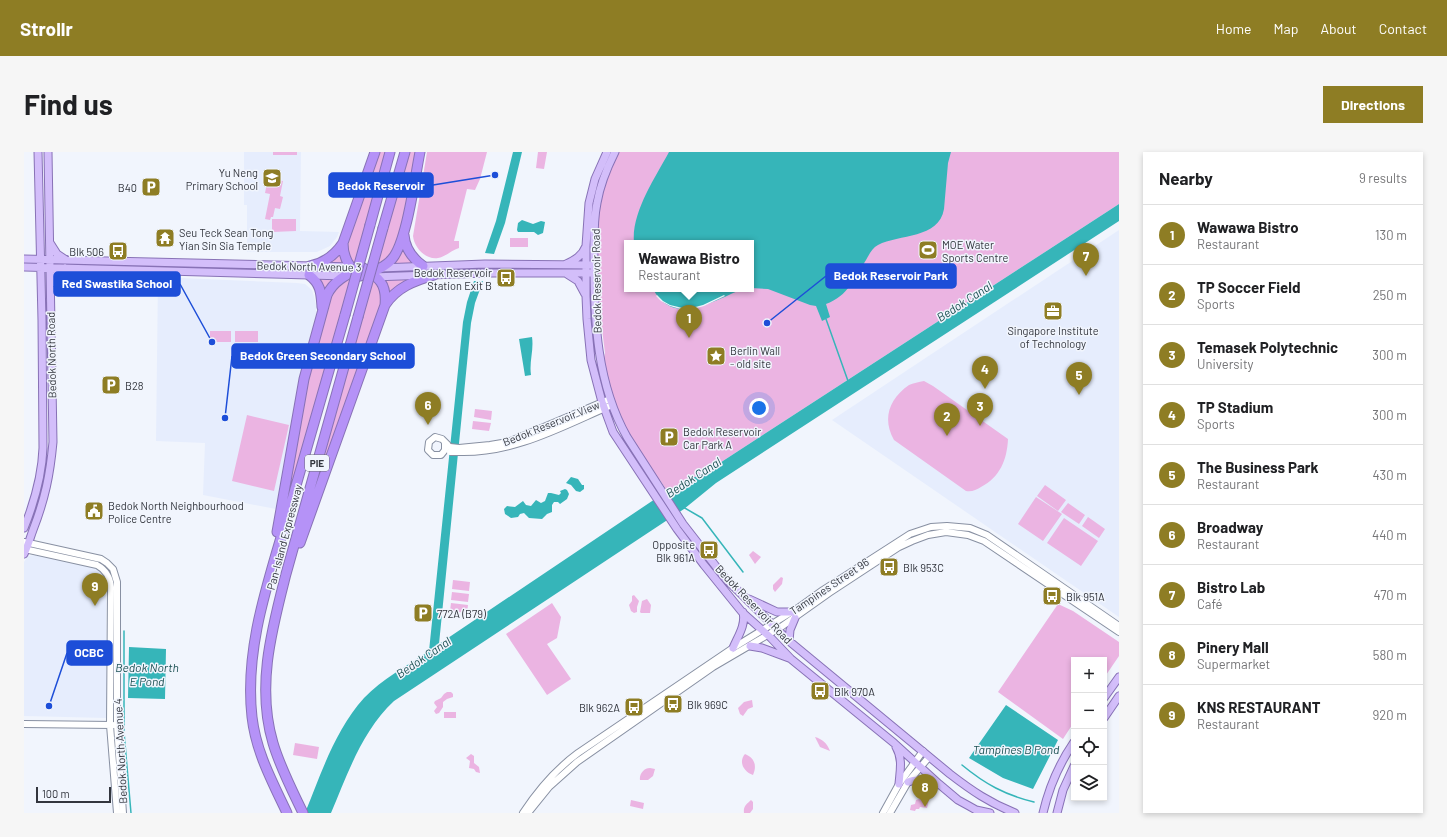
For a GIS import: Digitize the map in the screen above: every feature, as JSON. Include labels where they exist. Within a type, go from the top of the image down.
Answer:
[{"type":"highway","points":[[321,314],[319,285],[310,270],[333,255],[343,243],[375,152]]},
{"type":"highway","name":"Pan-Island Expressway","points":[[286,813],[260,756],[254,731],[251,698],[252,666],[256,636],[277,549],[345,315],[390,152]]},
{"type":"highway","name":"Pan-Island Expressway","points":[[302,810],[276,753],[270,730],[267,716],[266,696],[267,667],[277,611],[291,553],[405,152]]},
{"type":"highway","points":[[277,549],[276,538],[289,473],[300,400],[321,314],[329,291],[334,284],[344,276],[380,268],[388,263],[395,255],[404,229],[420,152]]},
{"type":"highway","points":[[404,229],[407,248],[413,257],[423,266]]},
{"type":"highway","points":[[343,243],[344,254],[362,272],[381,282],[384,287],[385,305]]},
{"type":"highway","points":[[277,611],[331,454],[385,305],[393,294],[401,288],[434,275]]},
{"type":"main road","name":"Bedok North Road","points":[[24,528],[36,495],[43,448],[38,152]]},
{"type":"main road","name":"Bedok North Road","points":[[25,548],[46,493],[50,477],[53,442],[48,152]]},
{"type":"main road","name":"Bedok Reservoir Road","points":[[607,152],[601,164],[592,191],[588,218],[586,246],[586,296],[591,360],[603,406],[613,432],[650,488],[680,526],[726,578],[777,630],[929,757],[977,795],[1015,813]]},
{"type":"main road","name":"Bedok Reservoir Road","points":[[615,152],[605,174],[596,205],[594,222],[594,302],[598,340],[605,380],[611,402],[620,425],[657,483],[680,526],[704,565],[742,612],[768,635],[791,659],[894,744],[958,800],[976,810],[990,813]]},
{"type":"main road","points":[[50,241],[57,254],[66,260]]},
{"type":"main road","points":[[562,266],[578,257],[586,246]]},
{"type":"main road","name":"Bedok North Avenue 3","points":[[24,259],[434,275],[487,273],[594,273]]},
{"type":"main road","points":[[380,268],[485,264],[594,266]]},
{"type":"main road","name":"Bedok North Avenue 3","points":[[24,267],[310,270],[344,276]]},
{"type":"main road","points":[[50,288],[56,275],[65,268]]},
{"type":"main road","points":[[567,274],[578,281],[586,296]]},
{"type":"main road","points":[[36,495],[46,493]]},
{"type":"main road","points":[[745,597],[777,612],[793,615],[789,641]]},
{"type":"main road","points":[[733,648],[744,624],[742,612]]},
{"type":"main road","points":[[750,646],[762,648],[791,659]]},
{"type":"main road","points":[[1107,694],[1119,677]]},
{"type":"main road","points":[[1107,714],[1119,696]]},
{"type":"main road","points":[[894,744],[900,754],[901,761],[898,784]]},
{"type":"main road","points":[[1043,813],[1049,788],[1060,764],[1071,747]]},
{"type":"main road","points":[[1057,813],[1063,790],[1071,773]]},
{"type":"main road","points":[[908,782],[920,780],[939,784]]},
{"type":"street","name":"Bedok Reservoir View","points":[[448,447],[442,454],[436,456],[428,449],[428,443],[431,439],[436,437],[442,439],[448,447],[459,450],[508,442],[611,402]]},
{"type":"street","points":[[442,454],[448,447]]},
{"type":"street","name":"Tampines Street 96","points":[[528,813],[549,787],[577,762],[713,667],[777,630],[822,590],[910,534],[931,527],[947,526],[970,528],[987,535],[1119,626]]},
{"type":"street","name":"Tampines Street 96","points":[[523,813],[555,771],[566,762],[733,648],[772,624],[793,615],[899,548],[928,535],[946,532],[968,535],[984,541],[1119,632]]},
{"type":"street","name":"Bedok North Avenue 4","points":[[25,548],[96,558],[106,563],[114,571],[117,582],[113,723],[117,813]]},
{"type":"street","points":[[24,720],[113,723]]},
{"type":"street","points":[[24,724],[113,723]]},
{"type":"street","name":"Bedok North Avenue 4","points":[[113,723],[123,813]]},
{"type":"street","points":[[883,813],[898,784],[923,752]]},
{"type":"street","points":[[890,813],[908,782],[929,757]]},
{"type":"shaded area","name":"Yu Neng Primary School","points":[[244,152],[301,152],[300,231],[339,232],[330,246],[317,252],[247,252],[247,205],[244,205]]},
{"type":"shaded area","points":[[273,152],[297,152],[297,155],[273,155]]},
{"type":"shaded area","points":[[375,152],[390,152],[359,263],[347,262],[350,267],[318,264],[337,251]]},
{"type":"shaded area","points":[[405,152],[420,152],[404,238],[423,266],[380,268],[391,260],[387,258],[378,263],[373,263]]},
{"type":"shaded area","points":[[427,152],[487,152],[480,179],[475,190],[467,189],[454,241],[459,241],[459,248],[438,258],[429,257],[421,252],[413,236]]},
{"type":"shaded area","points":[[538,152],[547,152],[544,169],[536,168]]},
{"type":"shaded area","points":[[619,152],[1119,152],[1119,204],[709,470],[667,491],[660,480],[658,482],[628,436],[614,405],[603,362],[605,353],[602,329],[597,316],[596,253],[599,211],[609,171]]},
{"type":"shaded area","points":[[268,178],[283,181],[280,196],[283,197],[280,209],[275,208],[273,217],[271,217],[270,220],[265,219],[270,194],[265,193]]},
{"type":"shaded area","points":[[272,219],[296,219],[296,231],[272,232]]},
{"type":"shaded area","points":[[1119,230],[1119,617],[832,420]]},
{"type":"shaded area","points":[[510,238],[528,238],[528,247],[510,247]]},
{"type":"shaded area","points":[[309,275],[354,280],[277,548],[289,473],[322,307]]},
{"type":"shaded area","points":[[433,275],[391,296],[277,609],[368,281],[374,281],[376,277]]},
{"type":"shaded area","points":[[158,277],[297,283],[305,284],[312,290],[317,307],[316,315],[297,394],[276,509],[203,495],[205,443],[156,441]]},
{"type":"shaded area","points":[[210,331],[231,331],[231,342],[210,342]]},
{"type":"shaded area","points":[[235,331],[258,331],[258,342],[235,342]]},
{"type":"shaded area","points":[[924,381],[1008,439],[1004,461],[998,473],[988,483],[972,491],[966,491],[894,440],[888,425],[888,417],[892,403],[909,385]]},
{"type":"shaded area","points":[[475,409],[492,411],[491,420],[474,417]]},
{"type":"shaded area","points":[[247,415],[289,425],[274,491],[232,481]]},
{"type":"shaded area","points":[[473,421],[491,423],[489,431],[472,429]]},
{"type":"shaded area","points":[[1045,485],[1066,500],[1058,511],[1037,496]]},
{"type":"shaded area","points":[[1036,497],[1062,514],[1043,541],[1018,524]]},
{"type":"shaded area","points":[[1068,503],[1085,515],[1079,524],[1061,512]]},
{"type":"shaded area","points":[[1088,517],[1105,529],[1099,538],[1082,526]]},
{"type":"shaded area","points":[[1064,518],[1098,541],[1081,566],[1047,543]]},
{"type":"shaded area","points":[[753,551],[761,557],[755,564],[749,555]]},
{"type":"shaded area","points":[[35,555],[94,567],[103,572],[106,582],[107,718],[24,716],[24,562],[28,556]]},
{"type":"shaded area","points":[[781,577],[783,578],[782,584],[775,592],[773,585]]},
{"type":"shaded area","points":[[453,580],[470,582],[469,591],[452,589]]},
{"type":"shaded area","points":[[452,592],[469,594],[468,602],[451,600]]},
{"type":"shaded area","points":[[634,595],[639,601],[637,612],[634,613],[631,611],[629,605],[632,601],[632,596]]},
{"type":"shaded area","points":[[647,599],[651,605],[650,613],[641,613],[642,601]]},
{"type":"shaded area","points":[[451,603],[468,605],[467,613],[450,611]]},
{"type":"shaded area","points":[[552,603],[561,617],[557,638],[547,644],[571,679],[547,695],[506,634]]},
{"type":"shaded area","points":[[1058,604],[1073,611],[1119,642],[1119,656],[1107,674],[1107,657],[1071,657],[1071,727],[1063,739],[998,692]]},
{"type":"shaded area","points":[[447,692],[451,692],[453,697],[443,702],[443,707],[439,713],[436,714],[434,711],[437,707],[434,703],[435,701]]},
{"type":"shaded area","points":[[752,700],[753,707],[748,709],[743,716],[740,714],[738,708],[744,702]]},
{"type":"shaded area","points":[[444,712],[456,712],[456,718],[444,718]]},
{"type":"shaded area","points":[[815,737],[824,742],[830,751],[820,747]]},
{"type":"shaded area","points":[[295,743],[319,747],[317,759],[293,755]]},
{"type":"shaded area","points":[[471,754],[474,756],[474,763],[479,767],[480,773],[469,768],[470,761],[466,758]]},
{"type":"shaded area","points":[[745,754],[753,760],[755,765],[753,775],[747,772],[743,766],[742,760]]},
{"type":"shaded area","points":[[650,768],[655,769],[653,776],[648,780],[640,780],[642,772]]},
{"type":"shaded area","points":[[926,797],[929,799],[927,808],[920,807],[915,811],[910,810],[911,805],[915,804],[916,800]]},
{"type":"shaded area","points":[[631,800],[644,803],[643,809],[630,806]]},
{"type":"shaded area","points":[[751,800],[753,802],[753,809],[750,813],[744,813],[745,807]]},
{"type":"water","points":[[513,152],[522,152],[505,223],[494,254],[485,253],[496,221]]},
{"type":"water","points":[[669,152],[951,152],[948,163],[944,209],[941,219],[935,226],[926,231],[887,242],[874,248],[850,286],[834,301],[826,304],[830,317],[822,321],[816,306],[768,289],[754,288],[754,240],[634,240],[636,220],[651,184]]},
{"type":"water","name":"Bedok Canal","points":[[1119,204],[1119,221],[716,483],[684,509],[394,701],[364,739],[331,813],[305,813],[337,738],[354,711],[371,691],[429,651],[463,322],[467,302],[474,281],[483,281],[475,303],[471,323],[439,644],[667,491],[709,470]]},
{"type":"water","points":[[522,220],[533,224],[541,221],[545,222],[543,233],[538,235],[534,232],[518,232],[518,223]]},
{"type":"water","points":[[655,292],[736,292],[695,308],[683,309],[672,307],[662,301]]},
{"type":"water","points":[[532,337],[531,375],[525,376],[519,339]]},
{"type":"water","points":[[571,477],[578,479],[582,485],[584,485],[584,489],[580,492],[576,491],[571,485],[566,483]]},
{"type":"water","points":[[565,489],[569,494],[567,499],[560,504],[558,502],[554,502],[552,505],[552,512],[547,514],[542,519],[529,518],[524,513],[520,514],[518,517],[511,518],[505,514],[504,509],[507,506],[515,507],[523,501],[526,505],[531,506],[536,500],[541,503],[545,501],[548,493],[559,495],[561,493],[560,491]]},
{"type":"water","name":"Bedok North E Pond","points":[[129,647],[166,649],[165,699],[128,698]]},
{"type":"water","name":"Tampines B Pond","points":[[1006,705],[1058,740],[1033,789],[1003,778],[969,758]]},
{"type":"pier","points":[[657,295],[670,305],[687,309],[703,305],[724,295],[725,296],[704,306],[687,311],[670,306],[661,301],[656,296]]},
{"type":"waterway","points":[[826,319],[848,381]]},
{"type":"waterway","points":[[683,507],[702,518],[743,572]]},
{"type":"waterway","points":[[124,631],[124,732],[131,813]]},
{"type":"waterway","points":[[962,765],[979,778],[996,788],[1014,796],[1034,802]]},
{"type":"place","name":"Bedok Reservoir","points":[[495,175]]},
{"type":"place","name":"Yu Neng Primary School","points":[[272,178]]},
{"type":"place","name":"B40","points":[[151,187]]},
{"type":"place","name":"Seu Teck Sean Tong Yian Sin Sia Temple","points":[[165,238]]},
{"type":"place","name":"MOE Water Sports Centre","points":[[928,250]]},
{"type":"place","name":"Blk 506","points":[[118,251]]},
{"type":"place","name":"Bistro Lab","points":[[1086,276]]},
{"type":"place","name":"Bedok Reservoir Station Exit B","points":[[506,278]]},
{"type":"place","name":"Singapore Institute of Technology","points":[[1053,311]]},
{"type":"place","name":"Bedok Reservoir Park","points":[[767,323]]},
{"type":"place","name":"Wawawa Bistro","points":[[689,338]]},
{"type":"place","name":"Red Swastika School","points":[[212,342]]},
{"type":"place","name":"Berlin Wall - old site","points":[[716,356]]},
{"type":"place","name":"B28","points":[[111,385]]},
{"type":"place","name":"TP Stadium","points":[[985,389]]},
{"type":"place","name":"The Business Park","points":[[1079,395]]},
{"type":"place","name":"Bedok Green Secondary School","points":[[225,418]]},
{"type":"place","name":"Broadway","points":[[428,425]]},
{"type":"place","name":"Temasek Polytechnic","points":[[980,426]]},
{"type":"place","name":"TP Soccer Field","points":[[947,436]]},
{"type":"place","name":"Bedok Reservoir Car Park A","points":[[669,437]]},
{"type":"place","name":"Bedok North Neighbourhood Police Centre","points":[[94,511]]},
{"type":"place","name":"Opposite Blk 961A","points":[[709,550]]},
{"type":"place","name":"Blk 953C","points":[[889,567]]},
{"type":"place","name":"Blk 951A","points":[[1052,596]]},
{"type":"place","name":"KNS RESTAURANT","points":[[95,606]]},
{"type":"place","name":"772A (B79)","points":[[423,613]]},
{"type":"place","name":"Blk 970A","points":[[820,691]]},
{"type":"place","name":"Blk 969C","points":[[673,704]]},
{"type":"place","name":"OCBC","points":[[49,706]]},
{"type":"place","name":"Blk 962A","points":[[634,707]]},
{"type":"place","name":"Pinery Mall","points":[[925,807]]}]
